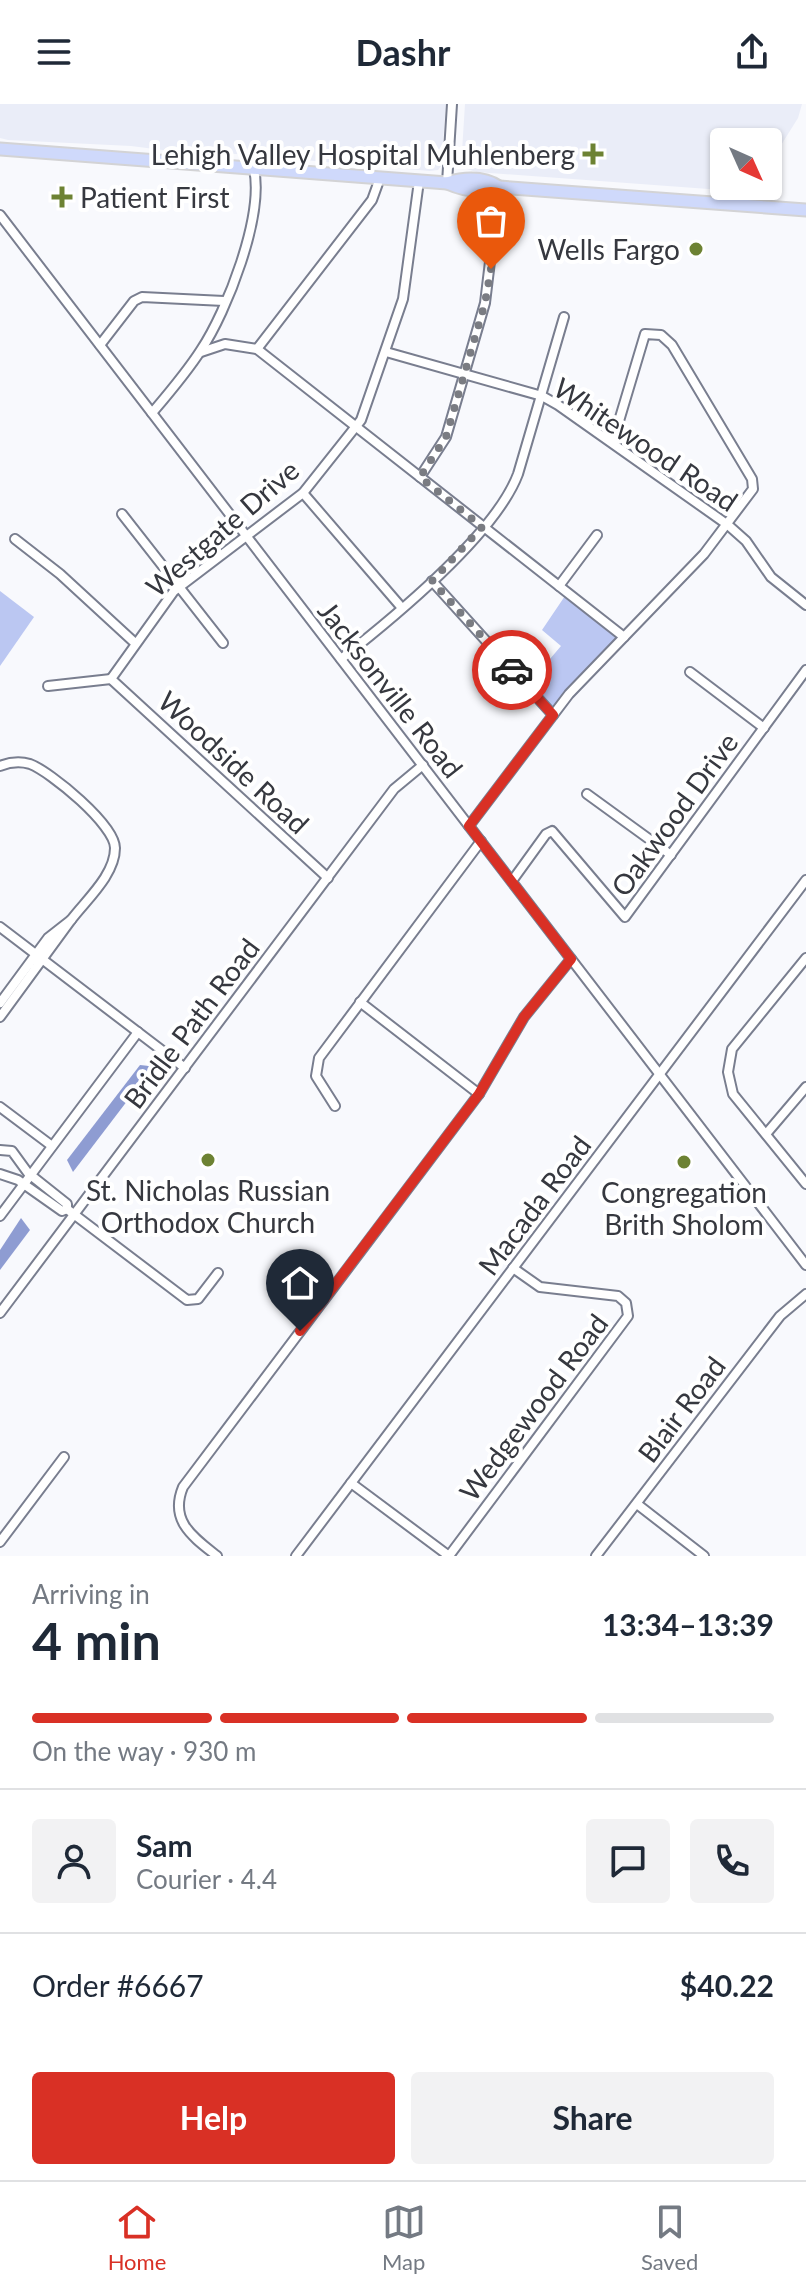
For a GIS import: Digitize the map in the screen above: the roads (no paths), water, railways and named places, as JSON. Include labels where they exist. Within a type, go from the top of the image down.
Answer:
[{"type":"main road","points":[[0,149],[447,183],[475,190],[499,187],[806,210]]},
{"type":"street","points":[[447,183],[452,104]]},
{"type":"street","points":[[152,413],[201,352],[224,301],[250,222],[254,169]]},
{"type":"street","points":[[257,349],[372,200],[380,178]]},
{"type":"street","name":"Westgate Drive","points":[[111,679],[178,588],[303,493],[357,426],[370,403],[407,284],[419,181]]},
{"type":"street","points":[[420,477],[443,444],[488,291],[499,187]]},
{"type":"street","name":"Jacksonville Road","points":[[0,215],[806,1265]]},
{"type":"street","points":[[100,345],[134,301],[142,297],[224,301]]},
{"type":"street","points":[[341,659],[432,581],[482,527],[516,480],[564,317]]},
{"type":"street","points":[[469,826],[553,715],[728,525],[751,493],[752,479],[672,345],[661,335],[645,334],[613,441]]},
{"type":"street","points":[[201,352],[225,344],[257,349],[624,637]]},
{"type":"street","name":"Whitewood Road","points":[[386,352],[542,396],[613,441],[728,525],[746,541],[771,577],[806,605]]},
{"type":"street","points":[[303,493],[402,608]]},
{"type":"street","points":[[122,514],[223,643]]},
{"type":"street","points":[[559,586],[597,535]]},
{"type":"street","points":[[15,539],[60,574],[135,643]]},
{"type":"street","points":[[432,581],[553,715]]},
{"type":"street","name":"Oakwood Drive","points":[[512,881],[546,834],[552,831],[625,917],[806,670]]},
{"type":"street","points":[[690,672],[764,728]]},
{"type":"street","points":[[48,686],[111,679]]},
{"type":"street","name":"Woodside Road","points":[[111,679],[328,878]]},
{"type":"street","points":[[0,766],[18,762],[35,766],[102,818],[110,830],[115,848],[111,867],[71,920],[0,1003]]},
{"type":"street","name":"Bridle Path Road","points":[[0,1313],[71,1212],[185,1068],[394,789],[423,765]]},
{"type":"street","points":[[587,794],[671,855]]},
{"type":"street","points":[[335,1106],[316,1076],[316,1067],[326,1047],[481,841]]},
{"type":"street","name":"Macada Road","points":[[296,1556],[806,880]]},
{"type":"street","points":[[0,927],[185,1068]]},
{"type":"street","points":[[0,1017],[40,957]]},
{"type":"street","points":[[806,958],[732,1049],[728,1072],[733,1094],[806,1184]]},
{"type":"street","points":[[217,1556],[182,1524],[178,1510],[183,1487],[479,1094],[524,1017],[571,959]]},
{"type":"street","points":[[360,1002],[479,1094]]},
{"type":"street","points":[[1,1213],[138,1032]]},
{"type":"street","points":[[766,1134],[806,1087]]},
{"type":"street","points":[[0,1107],[52,1146]]},
{"type":"street","points":[[0,1150],[12,1151],[31,1175],[67,1204],[71,1212],[189,1301],[198,1299],[218,1273]]},
{"type":"street","points":[[0,1174],[24,1184],[62,1211],[71,1212]]},
{"type":"street","name":"Wedgewood Road","points":[[449,1556],[628,1316],[626,1303],[618,1296],[543,1287],[513,1268]]},
{"type":"street","name":"Blair Road","points":[[596,1556],[780,1316],[806,1294]]},
{"type":"street","points":[[0,1542],[64,1457]]},
{"type":"street","points":[[351,1483],[449,1556]]},
{"type":"street","points":[[637,1504],[704,1556]]},
{"type":"place","name":"Lehigh Valley Hospital Muhlenberg","points":[[593,154]]},
{"type":"place","name":"Patient First","points":[[62,197]]},
{"type":"place","name":"Wells Fargo","points":[[696,249]]},
{"type":"place","name":"St. Nicholas Russian Orthodox Church","points":[[208,1160]]},
{"type":"place","name":"Congregation Brith Sholom","points":[[684,1162]]}]
